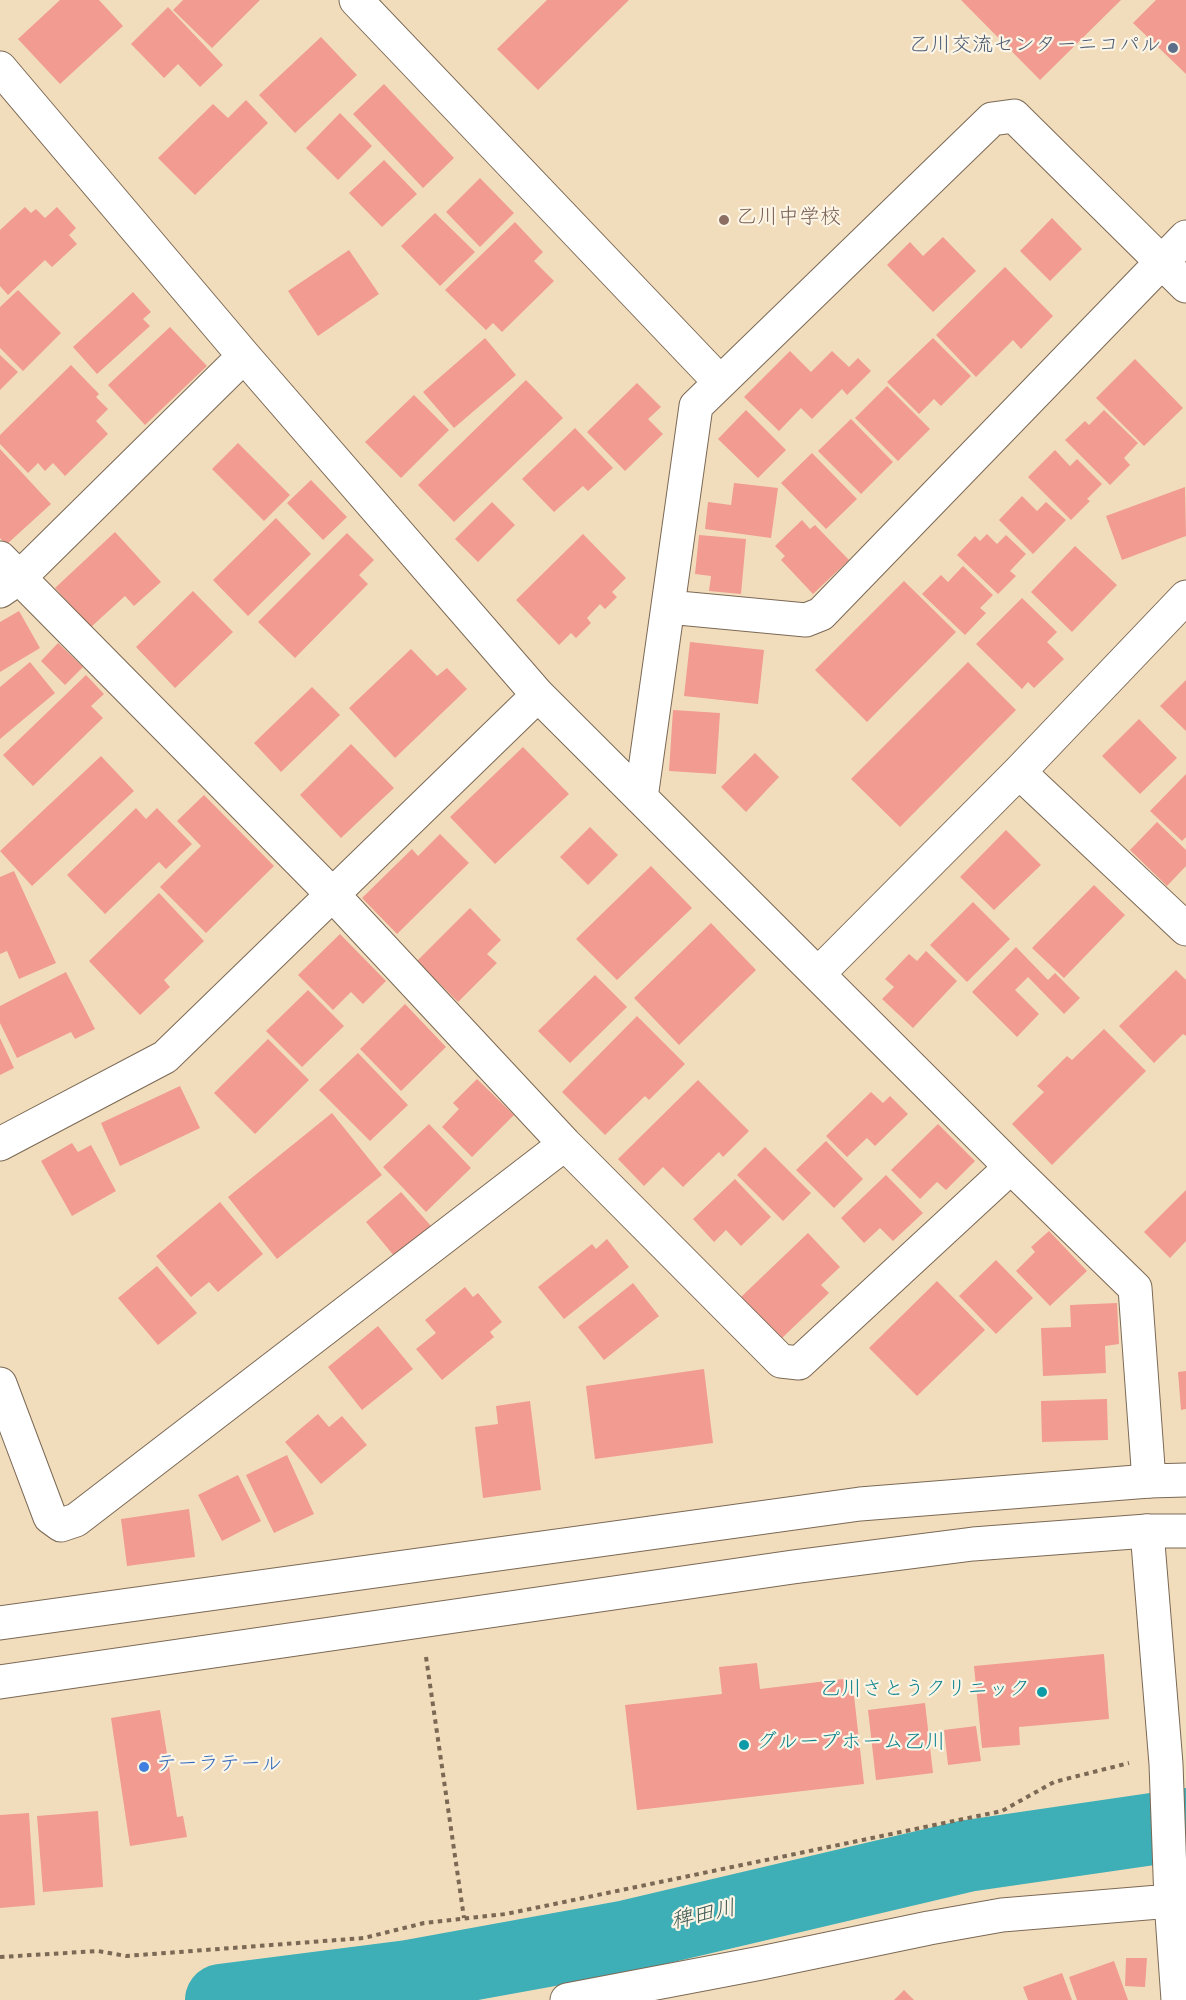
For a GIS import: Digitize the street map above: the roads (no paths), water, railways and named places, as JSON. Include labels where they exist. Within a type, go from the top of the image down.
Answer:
[{"type":"street","points":[[356,0],[719,381]]},
{"type":"street","points":[[0,68],[244,356],[538,695],[1135,1288],[1149,1480]]},
{"type":"street","points":[[641,798],[696,406],[719,381],[992,119],[1014,116],[1186,286]]},
{"type":"street","points":[[668,607],[806,620],[821,614],[1186,237]]},
{"type":"street","points":[[244,356],[6,576],[333,896],[565,1144],[781,1361],[799,1363],[1011,1167]]},
{"type":"street","points":[[818,974],[1019,772],[1186,597]]},
{"type":"street","points":[[0,1144],[165,1058],[538,695]]},
{"type":"street","points":[[1019,772],[1184,924]]},
{"type":"street","points":[[0,1384],[50,1517],[61,1526],[76,1520],[565,1144]]},
{"type":"street","points":[[0,1623],[860,1504],[1149,1480],[1186,1480]]},
{"type":"street","points":[[0,1682],[804,1566],[972,1544],[1147,1531],[1186,1531]]},
{"type":"street","points":[[1147,1531],[1166,1759],[1178,2000]]},
{"type":"street","points":[[567,2000],[602,1997],[929,1928],[1002,1915],[1171,1892]]},
{"type":"waterway","name":"稗田川","points":[[221,2000],[409,1976],[623,1937],[967,1856],[1186,1824]]},
{"type":"place","name":"乙川交流センターニコパル","points":[[1173,48]]},
{"type":"place","name":"乙川中学校","points":[[724,220]]},
{"type":"place","name":"乙川さとうクリニック","points":[[1042,1692]]},
{"type":"place","name":"グループホーム乙川","points":[[744,1745]]},
{"type":"place","name":"テーラテール","points":[[144,1767]]}]
